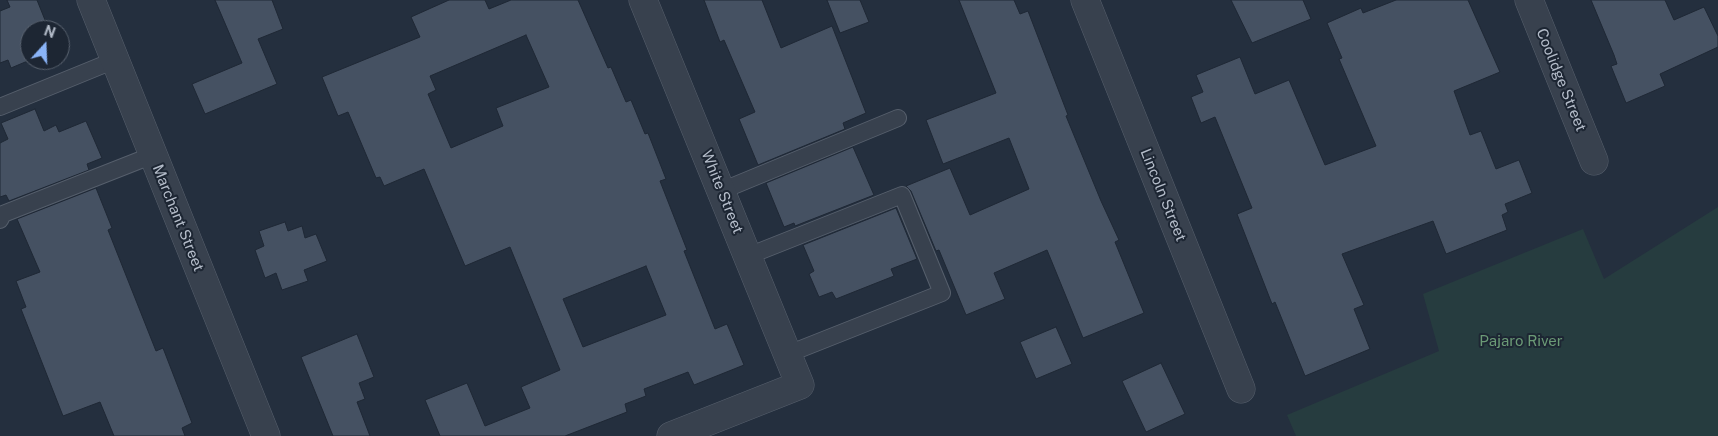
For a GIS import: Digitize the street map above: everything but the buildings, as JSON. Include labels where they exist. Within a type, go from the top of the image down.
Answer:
[{"type":"street","name":"Marchant Street","points":[[91,0],[266,436]]},
{"type":"street","name":"White Street","points":[[644,0],[800,385],[671,436]]},
{"type":"street","name":"Lincoln Street","points":[[1085,0],[1240,389]]},
{"type":"street","name":"Coolidge Street","points":[[1529,0],[1594,161]]},
{"type":"lane","points":[[0,108],[115,60]]},
{"type":"lane","points":[[721,191],[898,118]]},
{"type":"lane","points":[[0,220],[3,214],[153,155]]},
{"type":"lane","points":[[748,256],[902,195],[942,293],[788,354]]},
{"type":"green space","name":"Pajaro River","points":[[1718,207],[1718,436],[1296,436],[1287,415],[1439,351],[1423,294],[1583,229],[1604,279]]}]
